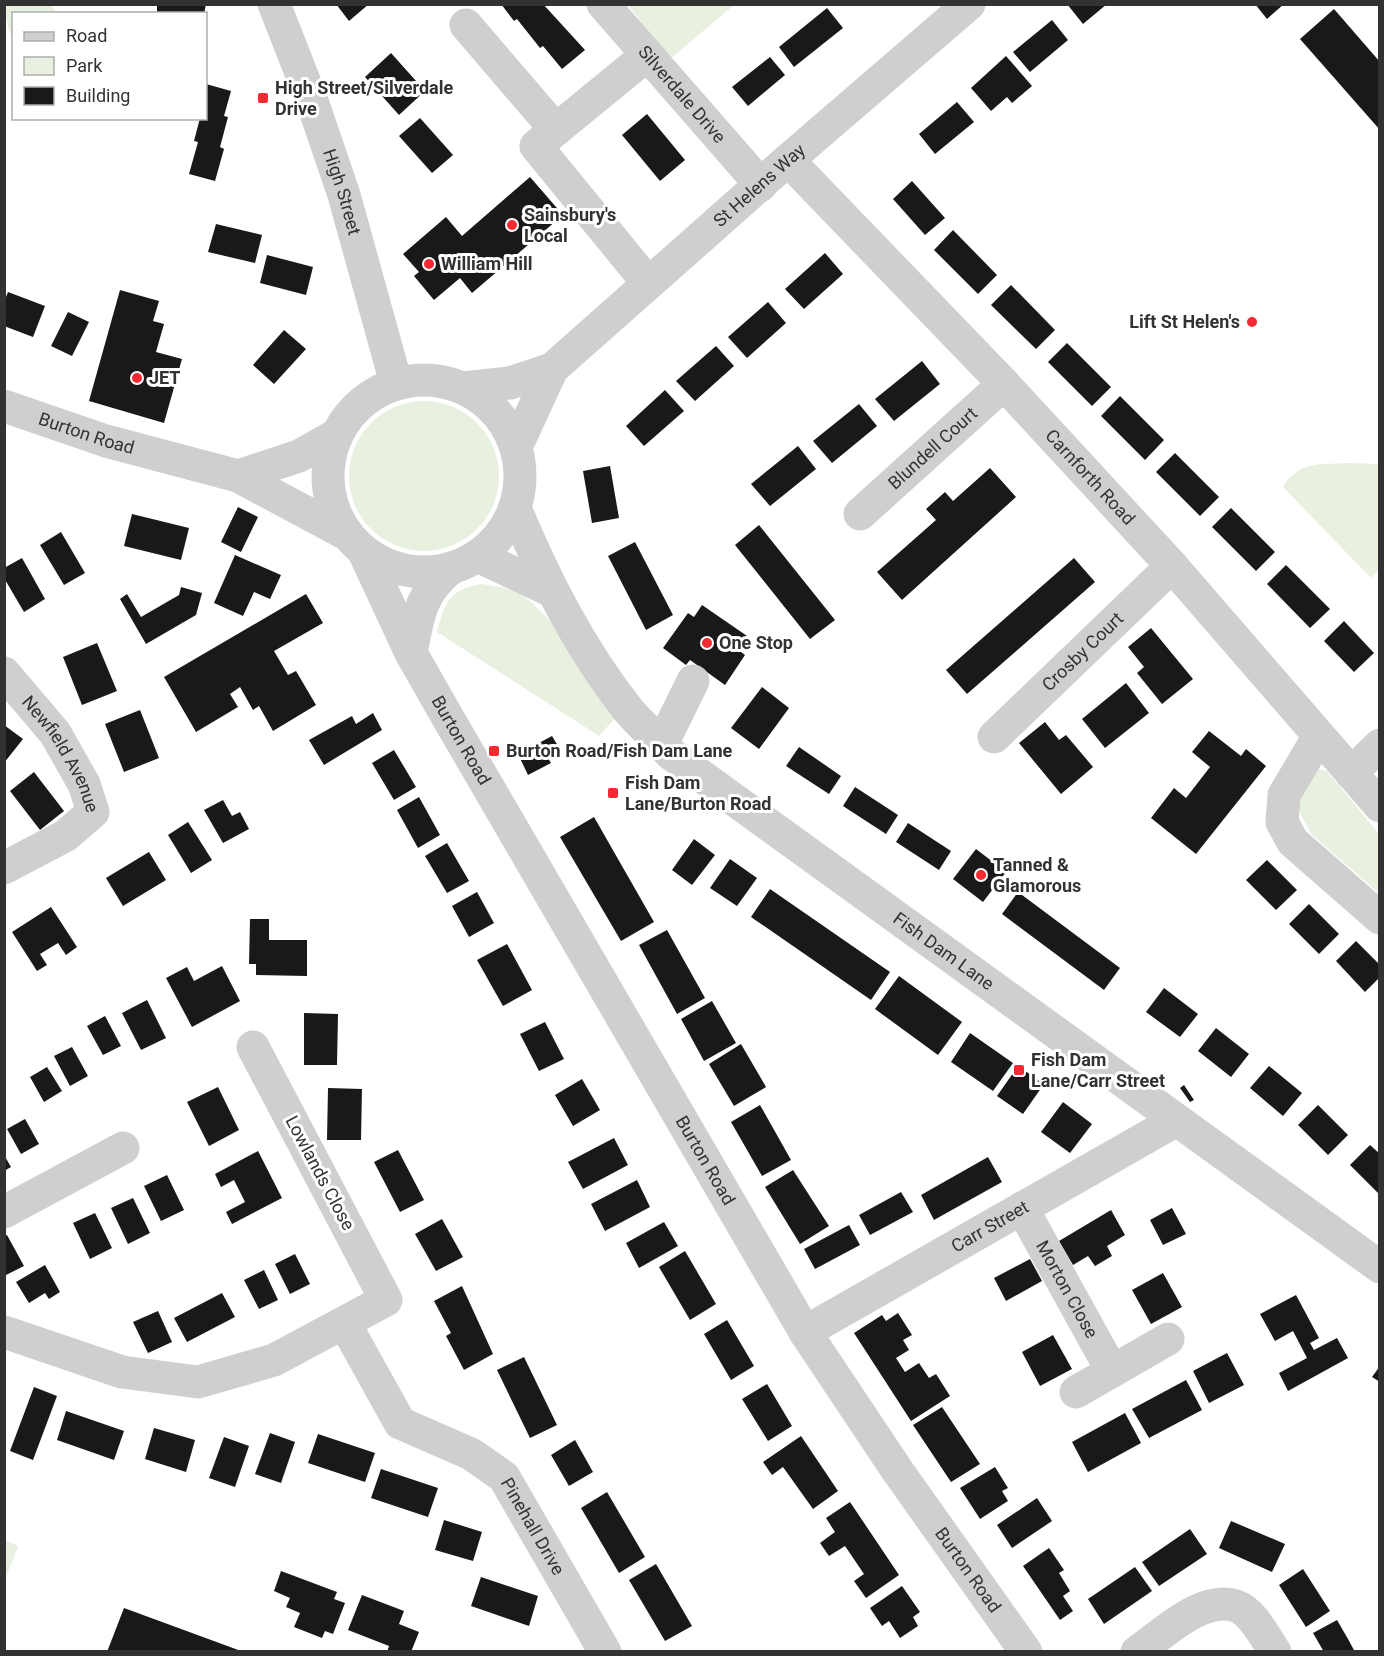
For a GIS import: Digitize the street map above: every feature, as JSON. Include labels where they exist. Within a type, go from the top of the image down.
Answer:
[{"type":"street","name":"High Street","points":[[274,4],[312,101],[344,195],[396,383]]},
{"type":"street","name":"Silverdale Drive","points":[[603,4],[760,185]]},
{"type":"street","name":"St Helens Way","points":[[516,447],[552,369],[788,160],[969,4]]},
{"type":"street","points":[[466,25],[556,130]]},
{"type":"street","points":[[646,56],[536,146],[648,283]]},
{"type":"street","name":"Carnforth Road","points":[[788,160],[1004,384],[1172,566],[1380,806]]},
{"type":"street","name":"St Helens Way","points":[[463,388],[510,383],[552,369]]},
{"type":"street","points":[[411,653],[425,597],[433,582],[464,562],[500,535],[515,508],[520,467],[516,447],[496,412],[481,398],[463,388],[441,381],[419,379],[396,383],[373,393],[358,405],[336,435],[328,460],[328,487],[334,512],[356,543],[383,563],[404,570],[427,572],[464,562],[552,591]]},
{"type":"street","name":"Blundell Court","points":[[860,514],[1004,384]]},
{"type":"street","name":"Burton Road","points":[[4,406],[105,441],[238,476],[356,543],[411,653],[805,1332],[897,1470],[1026,1652]]},
{"type":"street","points":[[238,476],[299,456],[336,435]]},
{"type":"street","name":"Fish Dam Lane","points":[[515,508],[567,620],[630,712],[662,744],[1175,1121],[1380,1267]]},
{"type":"street","name":"Crosby Court","points":[[994,736],[1172,566]]},
{"type":"street","name":"Newfield Avenue","points":[[4,673],[56,733],[84,784],[93,812],[65,836],[4,868]]},
{"type":"street","points":[[662,744],[693,681]]},
{"type":"street","points":[[1319,736],[1284,795],[1282,822],[1293,842],[1380,918]]},
{"type":"street","points":[[1350,772],[1380,745]]},
{"type":"street","name":"Lowlands Close","points":[[253,1047],[386,1300],[345,1324]]},
{"type":"street","name":"Carr Street","points":[[805,1332],[1175,1121]]},
{"type":"street","points":[[4,1212],[123,1148]]},
{"type":"street","name":"Morton Close","points":[[1022,1208],[1112,1371]]},
{"type":"street","points":[[4,1332],[122,1372],[198,1382],[273,1360],[345,1324]]},
{"type":"street","name":"Pinehall Drive","points":[[345,1324],[400,1423],[471,1454],[504,1477],[605,1652]]},
{"type":"street","points":[[1076,1392],[1168,1339]]},
{"type":"street","points":[[1137,1652],[1199,1610],[1220,1605],[1237,1606],[1255,1621],[1275,1652]]},
{"type":"green space","points":[[4,5],[51,5],[56,12],[12,12],[12,37]]},
{"type":"green space","points":[[628,5],[734,5],[670,59]]},
{"type":"green space","points":[[424,401],[453,406],[466,413],[477,423],[487,434],[494,447],[499,476],[494,505],[487,518],[477,529],[466,539],[453,546],[424,551],[395,546],[382,539],[371,529],[361,518],[354,505],[349,476],[354,447],[361,434],[371,423],[382,413],[395,406]]},
{"type":"green space","points":[[1320,464],[1379,464],[1379,569],[1371,578],[1283,487],[1289,478],[1304,468]]},
{"type":"green space","points":[[481,584],[506,588],[520,594],[546,617],[559,633],[615,718],[599,736],[437,632],[450,599],[462,590]]},
{"type":"green space","points":[[1314,768],[1327,771],[1379,834],[1379,893],[1312,835],[1297,808]]},
{"type":"green space","points":[[5,1540],[18,1546],[5,1580]]},
{"type":"building","points":[[157,4],[206,4],[204,12],[157,12]]},
{"type":"building","points":[[336,4],[369,4],[349,21]]},
{"type":"building","points":[[501,4],[543,4],[585,50],[562,69],[543,46],[540,48],[517,19],[514,21]]},
{"type":"building","points":[[1067,4],[1107,4],[1083,24]]},
{"type":"building","points":[[1255,4],[1284,4],[1267,19]]},
{"type":"building","points":[[827,8],[843,28],[794,67],[779,47]]},
{"type":"building","points":[[1334,9],[1380,62],[1380,130],[1300,39]]},
{"type":"building","points":[[1052,20],[1068,40],[1030,72],[1013,52]]},
{"type":"building","points":[[391,53],[425,91],[399,115],[365,77]]},
{"type":"building","points":[[1006,56],[1032,86],[1012,103],[1007,97],[991,111],[971,88]]},
{"type":"building","points":[[770,57],[785,75],[748,106],[732,87]]},
{"type":"building","points":[[207,84],[231,91],[224,116],[228,117],[220,147],[224,149],[215,181],[189,174],[198,142],[194,141],[199,120],[207,120]]},
{"type":"building","points":[[957,102],[974,122],[935,154],[919,134]]},
{"type":"building","points":[[647,114],[685,160],[660,181],[622,135]]},
{"type":"building","points":[[420,118],[453,155],[432,173],[399,136]]},
{"type":"building","name":"Sainsbury's Local","points":[[530,177],[563,215],[472,293],[460,278],[434,300],[414,276],[419,272],[403,254],[446,217],[462,236]]},
{"type":"building","points":[[912,181],[945,218],[925,235],[893,199]]},
{"type":"building","points":[[216,224],[262,235],[255,263],[208,252]]},
{"type":"building","points":[[953,230],[997,275],[978,294],[934,250]]},
{"type":"building","points":[[825,253],[843,274],[804,309],[785,289]]},
{"type":"building","points":[[267,255],[313,267],[306,295],[260,283]]},
{"type":"building","points":[[1011,285],[1055,330],[1036,349],[991,305]]},
{"type":"building","points":[[120,290],[159,301],[153,321],[164,324],[156,352],[182,359],[164,423],[89,401]]},
{"type":"building","points":[[8,292],[45,306],[33,337],[4,326],[4,302]]},
{"type":"building","points":[[768,302],[786,323],[747,358],[728,337]]},
{"type":"building","points":[[68,312],[89,322],[72,356],[51,346]]},
{"type":"building","points":[[284,330],[306,349],[274,384],[253,365]]},
{"type":"building","points":[[1067,343],[1111,387],[1092,406],[1048,362]]},
{"type":"building","points":[[716,346],[734,366],[695,401],[676,381]]},
{"type":"building","points":[[922,361],[940,384],[894,421],[875,399]]},
{"type":"building","points":[[665,390],[684,411],[644,446],[626,426]]},
{"type":"building","points":[[1120,396],[1164,440],[1145,460],[1101,416]]},
{"type":"building","points":[[859,404],[877,426],[832,463],[813,441]]},
{"type":"building","points":[[798,446],[816,469],[770,506],[751,484]]},
{"type":"building","points":[[1175,453],[1219,497],[1200,516],[1156,472]]},
{"type":"building","points":[[610,466],[619,518],[592,523],[583,471]]},
{"type":"building","points":[[990,468],[1016,497],[902,600],[877,572],[936,520],[926,509],[945,492],[953,501]]},
{"type":"building","points":[[238,507],[258,517],[241,552],[221,542]]},
{"type":"building","points":[[1231,508],[1275,552],[1256,571],[1212,527]]},
{"type":"building","points":[[132,514],[189,528],[181,560],[124,546]]},
{"type":"building","points":[[759,525],[835,620],[810,639],[735,545]]},
{"type":"building","points":[[61,532],[85,573],[64,585],[40,545]]},
{"type":"building","points":[[635,542],[673,615],[646,630],[608,556]]},
{"type":"building","points":[[235,555],[281,575],[270,599],[254,592],[243,616],[214,603]]},
{"type":"building","points":[[22,558],[45,599],[24,612],[4,578],[4,568]]},
{"type":"building","points":[[1074,558],[1095,582],[967,694],[946,670]]},
{"type":"building","points":[[1286,565],[1330,609],[1310,628],[1267,584]]},
{"type":"building","points":[[181,587],[202,593],[196,615],[146,644],[120,599],[127,594],[141,617],[179,595]]},
{"type":"building","points":[[306,594],[323,623],[274,651],[288,675],[296,671],[316,705],[273,731],[259,706],[253,710],[240,687],[230,694],[238,707],[196,732],[164,677]]},
{"type":"building","name":"One Stop","points":[[702,605],[750,638],[741,652],[745,655],[725,685],[690,660],[686,665],[663,648],[688,613],[694,617]]},
{"type":"building","points":[[1344,621],[1374,653],[1354,672],[1324,641]]},
{"type":"building","points":[[1151,628],[1193,679],[1162,704],[1137,673],[1144,667],[1128,647]]},
{"type":"building","points":[[97,643],[117,691],[82,705],[63,657]]},
{"type":"building","points":[[1126,683],[1149,713],[1105,748],[1082,719]]},
{"type":"building","points":[[762,687],[789,708],[759,749],[731,728]]},
{"type":"building","points":[[140,710],[159,758],[124,772],[105,724]]},
{"type":"building","points":[[373,713],[382,730],[324,765],[309,740],[352,716],[356,724]]},
{"type":"building","points":[[1045,722],[1059,740],[1066,735],[1093,767],[1061,794],[1019,743]]},
{"type":"building","points":[[4,725],[23,739],[4,763]]},
{"type":"building","points":[[1209,731],[1241,756],[1246,749],[1266,766],[1196,854],[1151,818],[1174,788],[1186,798],[1210,767],[1192,752]]},
{"type":"building","points":[[552,736],[558,746],[545,753],[551,763],[528,775],[518,754]]},
{"type":"building","points":[[799,747],[841,776],[829,794],[786,766]]},
{"type":"building","points":[[394,750],[416,787],[394,800],[372,763]]},
{"type":"building","points":[[34,772],[64,811],[40,830],[10,791]]},
{"type":"building","points":[[855,787],[898,815],[886,834],[843,806]]},
{"type":"building","points":[[419,797],[440,835],[418,848],[397,810]]},
{"type":"building","points":[[223,800],[232,816],[240,812],[249,829],[223,843],[204,810]]},
{"type":"building","points":[[594,817],[654,922],[621,941],[560,837]]},
{"type":"building","points":[[188,822],[212,860],[191,873],[168,835]]},
{"type":"building","points":[[908,823],[951,851],[939,870],[896,842]]},
{"type":"building","points":[[694,839],[715,855],[692,885],[672,870]]},
{"type":"building","points":[[447,843],[469,881],[447,893],[425,856]]},
{"type":"building","points":[[976,849],[1006,872],[983,902],[953,879]]},
{"type":"building","points":[[149,852],[166,880],[123,906],[106,878]]},
{"type":"building","points":[[730,859],[757,878],[737,906],[710,888]]},
{"type":"building","points":[[1267,860],[1297,890],[1276,910],[1246,880]]},
{"type":"building","points":[[770,889],[890,972],[871,1000],[751,917]]},
{"type":"building","points":[[477,892],[494,923],[469,937],[452,906]]},
{"type":"building","points":[[1018,892],[1120,968],[1104,990],[1002,914]]},
{"type":"building","points":[[1309,904],[1339,934],[1319,954],[1289,924]]},
{"type":"building","points":[[51,907],[77,947],[66,955],[58,943],[40,954],[47,965],[37,971],[12,932]]},
{"type":"building","points":[[250,919],[269,919],[269,940],[307,940],[307,976],[256,975],[256,964],[249,964]]},
{"type":"building","points":[[667,930],[705,998],[677,1014],[639,945]]},
{"type":"building","points":[[1356,941],[1380,965],[1380,977],[1365,992],[1336,961]]},
{"type":"building","points":[[507,944],[532,990],[503,1006],[477,960]]},
{"type":"building","points":[[222,966],[240,1001],[192,1027],[166,978],[187,967],[194,981]]},
{"type":"building","points":[[899,976],[962,1022],[938,1055],[875,1009]]},
{"type":"building","points":[[1164,988],[1198,1014],[1180,1037],[1146,1012]]},
{"type":"building","points":[[147,1000],[166,1038],[141,1050],[122,1013]]},
{"type":"building","points":[[712,1001],[736,1043],[704,1061],[681,1019]]},
{"type":"building","points":[[304,1013],[338,1014],[337,1065],[304,1065]]},
{"type":"building","points":[[105,1016],[121,1046],[103,1055],[87,1026]]},
{"type":"building","points":[[545,1022],[564,1059],[539,1071],[520,1034]]},
{"type":"building","points":[[1216,1028],[1249,1054],[1231,1077],[1198,1051]]},
{"type":"building","points":[[970,1033],[1013,1063],[993,1091],[951,1062]]},
{"type":"building","points":[[741,1044],[766,1087],[734,1106],[709,1064]]},
{"type":"building","points":[[72,1047],[88,1076],[70,1086],[54,1056]]},
{"type":"building","points":[[1018,1066],[1044,1084],[1023,1114],[997,1096]]},
{"type":"building","points":[[1269,1066],[1302,1093],[1283,1116],[1250,1088]]},
{"type":"building","points":[[47,1067],[62,1091],[44,1102],[30,1077]]},
{"type":"building","points":[[582,1079],[600,1110],[573,1126],[555,1095]]},
{"type":"building","points":[[1184,1085],[1194,1100],[1190,1102],[1180,1088]]},
{"type":"building","points":[[218,1087],[239,1130],[209,1146],[187,1102]]},
{"type":"building","points":[[328,1088],[362,1089],[361,1140],[327,1140]]},
{"type":"building","points":[[1063,1102],[1092,1124],[1070,1153],[1041,1132]]},
{"type":"building","points":[[760,1105],[791,1160],[762,1176],[731,1122]]},
{"type":"building","points":[[1318,1105],[1348,1135],[1328,1155],[1298,1125]]},
{"type":"building","points":[[25,1119],[39,1144],[21,1154],[7,1129]]},
{"type":"building","points":[[614,1138],[628,1165],[583,1189],[568,1162]]},
{"type":"building","points":[[1370,1145],[1380,1154],[1380,1195],[1350,1165]]},
{"type":"building","points":[[398,1150],[424,1200],[400,1212],[374,1162]]},
{"type":"building","points":[[258,1151],[282,1198],[232,1224],[226,1212],[245,1202],[234,1180],[221,1187],[215,1174]]},
{"type":"building","points":[[4,1155],[11,1167],[4,1171]]},
{"type":"building","points":[[988,1157],[1002,1182],[934,1220],[921,1195]]},
{"type":"building","points":[[793,1170],[829,1226],[800,1244],[765,1187]]},
{"type":"building","points":[[167,1175],[184,1210],[161,1221],[144,1186]]},
{"type":"building","points":[[637,1180],[650,1207],[605,1231],[591,1204]]},
{"type":"building","points":[[901,1192],[913,1212],[870,1235],[859,1215]]},
{"type":"building","points":[[133,1198],[150,1233],[128,1244],[111,1208]]},
{"type":"building","points":[[1172,1208],[1186,1234],[1163,1245],[1150,1220]]},
{"type":"building","points":[[1111,1210],[1125,1235],[1107,1246],[1112,1256],[1095,1266],[1088,1256],[1073,1265],[1059,1241]]},
{"type":"building","points":[[95,1213],[112,1248],[90,1259],[73,1223]]},
{"type":"building","points":[[442,1219],[463,1257],[436,1271],[415,1234]]},
{"type":"building","points":[[664,1222],[678,1246],[639,1268],[626,1243]]},
{"type":"building","points":[[849,1225],[860,1245],[815,1269],[804,1249]]},
{"type":"building","points":[[7,1235],[24,1266],[4,1276],[4,1236]]},
{"type":"building","points":[[685,1251],[716,1304],[690,1320],[659,1267]]},
{"type":"building","points":[[295,1254],[310,1284],[290,1294],[275,1264]]},
{"type":"building","points":[[1030,1259],[1042,1281],[1006,1301],[994,1278]]},
{"type":"building","points":[[45,1265],[60,1292],[49,1299],[45,1293],[29,1303],[16,1282]]},
{"type":"building","points":[[264,1270],[278,1300],[259,1309],[244,1280]]},
{"type":"building","points":[[1163,1273],[1182,1307],[1151,1324],[1132,1290]]},
{"type":"building","points":[[462,1286],[493,1354],[464,1370],[446,1336],[451,1333],[434,1301]]},
{"type":"building","points":[[222,1293],[235,1317],[187,1342],[174,1318]]},
{"type":"building","points":[[1296,1295],[1319,1338],[1310,1343],[1314,1350],[1337,1338],[1348,1358],[1288,1391],[1279,1373],[1307,1358],[1293,1331],[1275,1341],[1260,1314]]},
{"type":"building","points":[[158,1311],[172,1342],[148,1353],[133,1322]]},
{"type":"building","points":[[898,1313],[912,1335],[903,1340],[909,1350],[896,1358],[905,1372],[919,1363],[929,1378],[936,1374],[950,1396],[911,1421],[854,1333],[882,1315],[886,1321]]},
{"type":"building","points":[[727,1320],[754,1366],[731,1380],[704,1334]]},
{"type":"building","points":[[1053,1335],[1072,1369],[1040,1386],[1022,1352]]},
{"type":"building","points":[[1227,1353],[1244,1385],[1209,1403],[1193,1371]]},
{"type":"building","points":[[524,1357],[557,1425],[530,1438],[497,1370]]},
{"type":"building","points":[[1380,1366],[1380,1382],[1372,1377]]},
{"type":"building","points":[[1186,1380],[1202,1410],[1149,1438],[1132,1409]]},
{"type":"building","points":[[767,1384],[792,1426],[768,1441],[742,1399]]},
{"type":"building","points":[[34,1387],[57,1396],[33,1460],[10,1451]]},
{"type":"building","points":[[942,1407],[980,1464],[951,1482],[913,1425]]},
{"type":"building","points":[[66,1411],[124,1431],[114,1460],[57,1440]]},
{"type":"building","points":[[1125,1413],[1141,1443],[1088,1472],[1072,1442]]},
{"type":"building","points":[[154,1428],[195,1440],[186,1472],[145,1459]]},
{"type":"building","points":[[270,1433],[295,1442],[281,1483],[255,1474]]},
{"type":"building","points":[[318,1434],[375,1453],[365,1482],[308,1463]]},
{"type":"building","points":[[801,1436],[838,1491],[813,1509],[783,1467],[772,1475],[763,1462]]},
{"type":"building","points":[[224,1437],[249,1446],[235,1487],[209,1478]]},
{"type":"building","points":[[575,1440],[593,1472],[569,1486],[551,1455]]},
{"type":"building","points":[[995,1467],[1008,1488],[1002,1491],[1008,1501],[980,1519],[960,1488]]},
{"type":"building","points":[[381,1469],[438,1488],[428,1517],[371,1498]]},
{"type":"building","points":[[607,1492],[645,1557],[619,1573],[581,1508]]},
{"type":"building","points":[[1037,1498],[1052,1521],[1012,1548],[997,1525]]},
{"type":"building","points":[[850,1502],[899,1575],[866,1598],[854,1581],[864,1574],[845,1546],[829,1556],[820,1543],[835,1532],[826,1518]]},
{"type":"building","points":[[444,1520],[482,1532],[473,1561],[435,1550]]},
{"type":"building","points":[[1231,1521],[1285,1544],[1272,1572],[1219,1548]]},
{"type":"building","points":[[1190,1529],[1207,1554],[1159,1586],[1142,1562]]},
{"type":"building","points":[[1049,1548],[1064,1570],[1059,1573],[1070,1591],[1063,1596],[1073,1611],[1060,1620],[1023,1566]]},
{"type":"building","points":[[656,1564],[692,1626],[665,1641],[629,1580]]},
{"type":"building","points":[[1135,1567],[1152,1591],[1104,1624],[1088,1599]]},
{"type":"building","points":[[1303,1569],[1330,1611],[1306,1627],[1279,1585]]},
{"type":"building","points":[[281,1571],[337,1592],[334,1599],[345,1603],[333,1634],[325,1631],[322,1638],[294,1627],[300,1613],[286,1607],[290,1598],[274,1591]]},
{"type":"building","points":[[481,1577],[538,1596],[529,1626],[471,1606]]},
{"type":"building","points":[[902,1586],[920,1612],[913,1617],[918,1626],[900,1638],[889,1621],[882,1626],[870,1608]]},
{"type":"building","points":[[362,1595],[404,1611],[399,1624],[419,1632],[411,1652],[387,1652],[389,1646],[348,1630]]},
{"type":"building","points":[[124,1608],[241,1651],[241,1652],[107,1652]]},
{"type":"building","points":[[1337,1620],[1355,1652],[1324,1652],[1313,1633]]},
{"type":"place","name":"High Street/Silverdale Drive","points":[[263,98]]},
{"type":"place","name":"Sainsbury's Local","points":[[512,225]]},
{"type":"place","name":"William Hill","points":[[429,264]]},
{"type":"place","name":"Lift St Helen's","points":[[1252,322]]},
{"type":"place","name":"JET","points":[[137,378]]},
{"type":"place","name":"One Stop","points":[[707,643]]},
{"type":"place","name":"Burton Road/Fish Dam Lane","points":[[494,751]]},
{"type":"place","name":"Fish Dam Lane/Burton Road","points":[[613,793]]},
{"type":"place","name":"Tanned & Glamorous","points":[[981,875]]},
{"type":"place","name":"Fish Dam Lane/Carr Street","points":[[1019,1070]]}]
